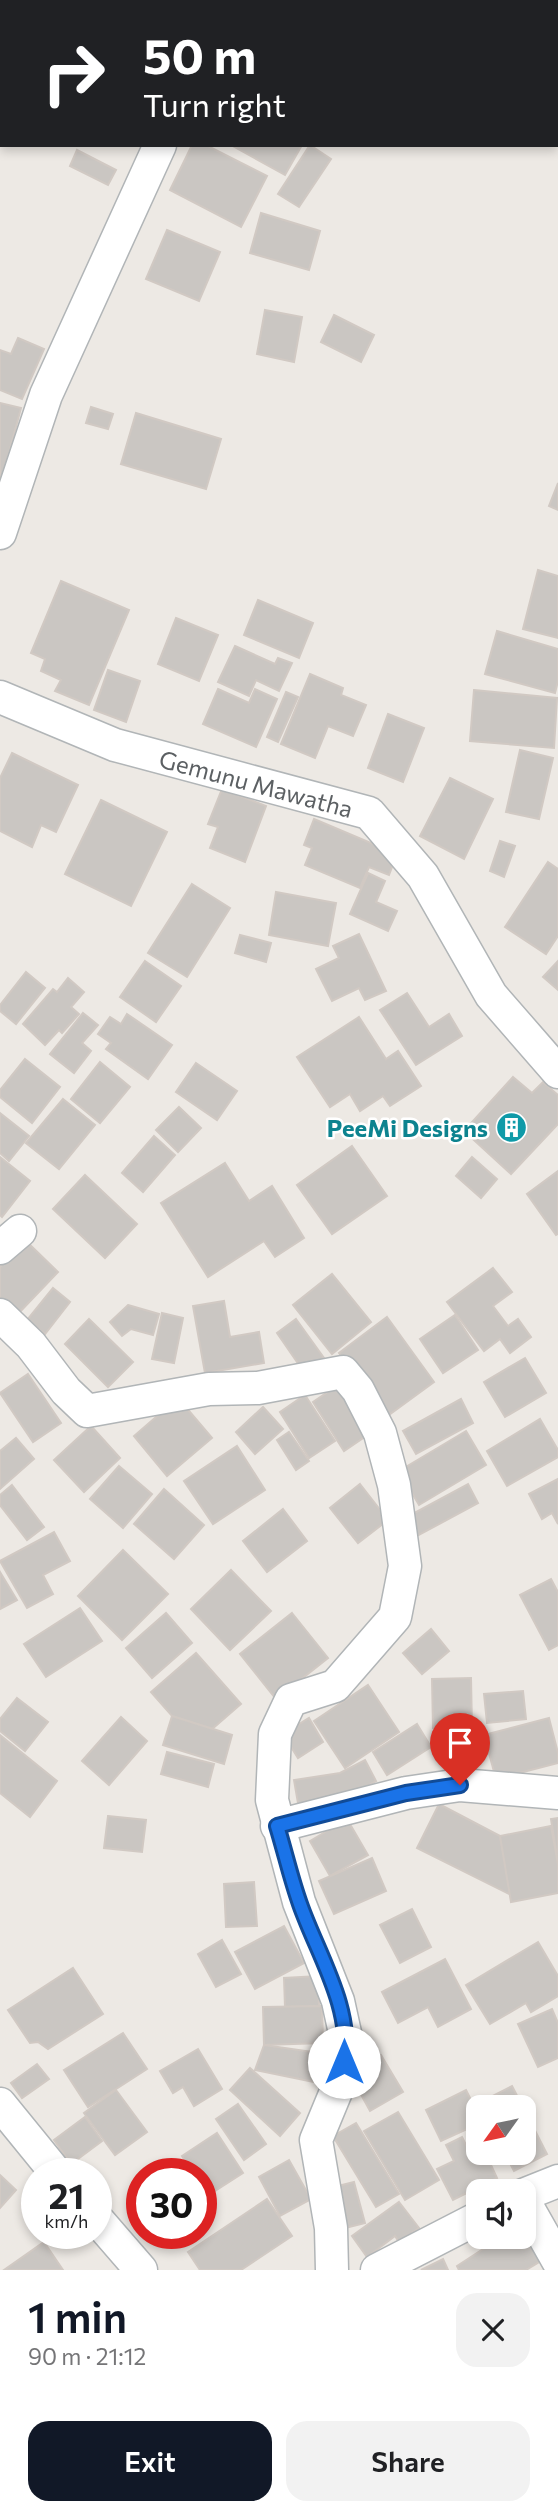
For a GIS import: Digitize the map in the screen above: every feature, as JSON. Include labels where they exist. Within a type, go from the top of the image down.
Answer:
[{"type":"street","points":[[0,533],[46,395],[159,147]]},
{"type":"street","name":"Gemunu Mawatha","points":[[0,697],[115,745],[369,813],[423,876],[491,995],[558,1072]]},
{"type":"street","points":[[0,1315],[31,1345],[66,1391],[87,1411],[209,1389],[258,1388],[343,1372],[358,1390],[380,1433],[394,1485],[405,1566],[395,1617],[335,1686],[291,1700],[275,1734],[272,1800],[277,1826],[299,1902],[338,2001],[347,2042],[340,2082],[316,2140],[331,2228],[332,2270]]},
{"type":"street","points":[[277,1826],[406,1793],[460,1785],[558,1793]]},
{"type":"street","points":[[0,2104],[44,2158]]},
{"type":"street","points":[[536,2191],[558,2181]]},
{"type":"street","points":[[536,2221],[558,2261]]},
{"type":"street","points":[[377,2270],[466,2224]]},
{"type":"street","points":[[112,2236],[141,2270]]},
{"type":"building","points":[[191,147],[210,147],[267,176],[241,227],[170,190]]},
{"type":"building","points":[[235,147],[301,147],[285,175]]},
{"type":"building","points":[[309,147],[331,159],[299,207],[278,194]]},
{"type":"building","points":[[77,150],[116,170],[108,185],[70,166]]},
{"type":"building","points":[[261,213],[320,231],[309,270],[250,253]]},
{"type":"building","points":[[167,230],[220,252],[199,301],[146,279]]},
{"type":"building","points":[[265,310],[302,317],[294,362],[257,354]]},
{"type":"building","points":[[334,315],[374,335],[361,362],[321,342]]},
{"type":"building","points":[[18,338],[44,349],[22,399],[0,390],[0,350],[11,354]]},
{"type":"building","points":[[0,403],[21,408],[2,479],[0,479]]},
{"type":"building","points":[[91,407],[113,414],[108,429],[86,423]]},
{"type":"building","points":[[136,413],[221,439],[206,489],[121,464]]},
{"type":"building","points":[[558,483],[558,510],[549,506]]},
{"type":"building","points":[[538,570],[558,576],[558,638],[523,629]]},
{"type":"building","points":[[61,581],[129,610],[89,705],[55,691],[61,680],[41,671],[45,659],[31,653]]},
{"type":"building","points":[[258,600],[313,623],[299,658],[244,635]]},
{"type":"building","points":[[176,618],[218,635],[199,681],[158,664]]},
{"type":"building","points":[[497,631],[558,649],[558,681],[555,693],[485,674]]},
{"type":"building","points":[[235,646],[275,664],[278,658],[292,663],[279,691],[256,680],[249,696],[218,682]]},
{"type":"building","points":[[108,670],[140,681],[126,722],[94,710]]},
{"type":"building","points":[[310,674],[343,688],[341,695],[366,705],[353,736],[328,726],[315,758],[281,744]]},
{"type":"building","points":[[218,689],[249,703],[255,689],[277,699],[256,747],[203,724]]},
{"type":"building","points":[[474,690],[557,698],[554,748],[470,741]]},
{"type":"building","points":[[286,692],[298,697],[278,742],[267,737]]},
{"type":"building","points":[[388,714],[424,728],[403,782],[368,768]]},
{"type":"building","points":[[520,750],[553,758],[539,819],[506,812]]},
{"type":"building","points":[[12,753],[78,785],[56,832],[41,825],[32,847],[0,831],[0,778]]},
{"type":"building","points":[[450,778],[493,799],[464,859],[420,836]]},
{"type":"building","points":[[222,789],[266,806],[245,862],[210,848],[218,827],[208,824]]},
{"type":"building","points":[[101,800],[167,832],[131,906],[65,874]]},
{"type":"building","points":[[314,819],[397,854],[389,875],[369,867],[360,888],[305,865],[312,848],[304,845]]},
{"type":"building","points":[[500,841],[515,846],[504,877],[490,871]]},
{"type":"building","points":[[548,862],[558,869],[558,936],[546,954],[505,927]]},
{"type":"building","points":[[368,873],[385,881],[376,902],[397,911],[388,931],[350,914]]},
{"type":"building","points":[[192,884],[230,908],[187,977],[148,953]]},
{"type":"building","points":[[276,892],[336,903],[328,946],[269,935]]},
{"type":"building","points":[[359,934],[386,991],[365,1000],[359,988],[332,1001],[316,969],[339,958],[333,946]]},
{"type":"building","points":[[240,935],[271,943],[266,962],[235,953]]},
{"type":"building","points":[[145,961],[181,986],[156,1022],[120,997]]},
{"type":"building","points":[[558,961],[558,990],[543,977]]},
{"type":"building","points":[[26,972],[45,988],[16,1024],[0,1011],[0,1005]]},
{"type":"building","points":[[68,978],[84,992],[71,1007],[79,1014],[62,1033],[59,1030],[45,1045],[23,1024],[53,989],[57,992]]},
{"type":"building","points":[[407,993],[429,1027],[449,1014],[462,1036],[416,1065],[380,1010]]},
{"type":"building","points":[[83,1013],[98,1025],[82,1043],[91,1051],[74,1073],[50,1054]]},
{"type":"building","points":[[127,1014],[172,1045],[148,1079],[106,1049],[111,1043],[98,1034],[110,1017],[121,1024]]},
{"type":"building","points":[[359,1017],[386,1059],[398,1051],[421,1086],[390,1106],[383,1096],[360,1111],[350,1094],[330,1107],[297,1057]]},
{"type":"building","points":[[25,1059],[60,1087],[32,1123],[0,1097],[0,1090]]},
{"type":"building","points":[[100,1062],[130,1087],[100,1123],[71,1099]]},
{"type":"building","points":[[196,1063],[237,1091],[217,1120],[176,1092]]},
{"type":"building","name":"PeeMi Designs","points":[[513,1077],[532,1093],[543,1082],[558,1095],[558,1124],[511,1174],[464,1131]]},
{"type":"building","points":[[63,1099],[95,1125],[59,1169],[26,1143]]},
{"type":"building","points":[[179,1107],[201,1128],[178,1152],[156,1130]]},
{"type":"building","points":[[0,1113],[29,1136],[9,1161],[0,1153]]},
{"type":"building","points":[[154,1136],[175,1155],[143,1192],[122,1173]]},
{"type":"building","points":[[352,1146],[387,1196],[332,1234],[297,1185]]},
{"type":"building","points":[[0,1157],[30,1181],[2,1217],[0,1215]]},
{"type":"building","points":[[472,1157],[497,1179],[481,1198],[456,1176]]},
{"type":"building","points":[[225,1163],[249,1201],[272,1186],[304,1238],[275,1257],[264,1241],[208,1277],[161,1203]]},
{"type":"building","points":[[558,1171],[558,1234],[556,1235],[527,1194]]},
{"type":"building","points":[[85,1175],[137,1224],[105,1258],[53,1209]]},
{"type":"building","points":[[25,1240],[58,1272],[14,1318],[0,1305],[0,1267]]},
{"type":"building","points":[[493,1268],[512,1292],[493,1306],[508,1326],[518,1319],[531,1337],[510,1353],[500,1339],[484,1351],[447,1302]]},
{"type":"building","points":[[332,1274],[371,1322],[332,1354],[293,1305]]},
{"type":"building","points":[[53,1288],[70,1302],[45,1334],[27,1320]]},
{"type":"building","points":[[224,1301],[230,1337],[259,1332],[264,1363],[205,1373],[193,1306]]},
{"type":"building","points":[[128,1305],[159,1314],[153,1335],[131,1329],[122,1336],[110,1322]]},
{"type":"building","points":[[162,1313],[183,1318],[174,1363],[152,1359]]},
{"type":"building","points":[[455,1315],[478,1350],[443,1373],[420,1339]]},
{"type":"building","points":[[387,1317],[434,1382],[386,1417],[339,1353]]},
{"type":"building","points":[[89,1319],[133,1362],[108,1387],[65,1344]]},
{"type":"building","points":[[296,1319],[324,1358],[304,1372],[277,1333]]},
{"type":"building","points":[[525,1358],[546,1393],[505,1417],[484,1382]]},
{"type":"building","points":[[28,1374],[61,1423],[33,1442],[0,1393]]},
{"type":"building","points":[[341,1383],[372,1432],[344,1451],[313,1402]]},
{"type":"building","points":[[305,1395],[335,1441],[309,1458],[280,1412]]},
{"type":"building","points":[[178,1398],[212,1438],[167,1476],[134,1436]]},
{"type":"building","points":[[461,1399],[473,1423],[416,1454],[403,1431]]},
{"type":"building","points":[[263,1407],[283,1429],[255,1454],[236,1432]]},
{"type":"building","points":[[540,1419],[558,1450],[558,1457],[507,1486],[487,1451]]},
{"type":"building","points":[[91,1426],[120,1458],[84,1492],[54,1460]]},
{"type":"building","points":[[466,1431],[486,1465],[419,1505],[399,1471]]},
{"type":"building","points":[[289,1432],[309,1461],[296,1470],[277,1440]]},
{"type":"building","points":[[16,1438],[34,1459],[0,1489],[0,1451]]},
{"type":"building","points":[[237,1446],[265,1490],[213,1524],[184,1481]]},
{"type":"building","points":[[119,1466],[152,1494],[123,1528],[90,1499]]},
{"type":"building","points":[[558,1479],[558,1524],[552,1513],[542,1519],[529,1494]]},
{"type":"building","points":[[360,1484],[388,1520],[358,1543],[330,1508]]},
{"type":"building","points":[[468,1484],[478,1503],[417,1536],[407,1517]]},
{"type":"building","points":[[12,1485],[44,1527],[27,1540],[0,1505],[0,1495]]},
{"type":"building","points":[[164,1489],[204,1525],[174,1559],[134,1524]]},
{"type":"building","points":[[283,1509],[307,1541],[267,1572],[243,1541]]},
{"type":"building","points":[[54,1532],[70,1561],[43,1575],[53,1594],[27,1608],[0,1561]]},
{"type":"building","points":[[123,1550],[168,1594],[122,1640],[78,1596]]},
{"type":"building","points":[[231,1570],[271,1611],[230,1650],[191,1609]]},
{"type":"building","points":[[0,1572],[17,1600],[0,1609]]},
{"type":"building","points":[[551,1579],[558,1592],[558,1645],[549,1650],[520,1595]]},
{"type":"building","points":[[80,1608],[102,1641],[46,1677],[24,1644]]},
{"type":"building","points":[[166,1613],[192,1643],[152,1678],[126,1648]]},
{"type":"building","points":[[292,1613],[328,1658],[276,1699],[240,1654]]},
{"type":"building","points":[[431,1629],[449,1651],[422,1674],[403,1653]]},
{"type":"building","points":[[196,1653],[241,1704],[212,1729],[172,1716],[151,1692]]},
{"type":"building","points":[[471,1678],[472,1728],[433,1728],[432,1679]]},
{"type":"building","points":[[368,1685],[399,1732],[345,1768],[314,1721]]},
{"type":"building","points":[[523,1691],[526,1719],[487,1723],[484,1694]]},
{"type":"building","points":[[17,1698],[48,1722],[25,1751],[0,1731],[0,1719]]},
{"type":"building","points":[[172,1716],[232,1735],[224,1764],[163,1745]]},
{"type":"building","points":[[121,1717],[147,1741],[109,1785],[82,1761]]},
{"type":"building","points":[[309,1718],[323,1742],[298,1758],[283,1734]]},
{"type":"building","points":[[549,1718],[558,1763],[496,1779],[484,1735]]},
{"type":"building","points":[[417,1724],[431,1747],[387,1775],[373,1752]]},
{"type":"building","points":[[0,1735],[57,1781],[30,1817],[0,1793]]},
{"type":"building","points":[[167,1752],[214,1764],[208,1787],[161,1774]]},
{"type":"building","points":[[365,1760],[376,1781],[335,1804],[299,1809],[294,1780],[340,1773]]},
{"type":"building","points":[[439,1804],[500,1836],[511,1895],[417,1848]]},
{"type":"building","points":[[108,1816],[146,1820],[142,1852],[104,1848]]},
{"type":"building","points":[[558,1818],[558,1863],[551,1819]]},
{"type":"building","points":[[347,1819],[368,1855],[330,1876],[310,1841]]},
{"type":"building","points":[[551,1826],[558,1864],[558,1893],[511,1902],[500,1836]]},
{"type":"building","points":[[372,1858],[386,1891],[334,1914],[319,1881]]},
{"type":"building","points":[[254,1882],[257,1926],[226,1927],[224,1884]]},
{"type":"building","points":[[412,1909],[431,1947],[400,1963],[380,1925]]},
{"type":"building","points":[[284,1926],[304,1963],[255,1989],[235,1952]]},
{"type":"building","points":[[222,1940],[241,1974],[216,1987],[198,1954]]},
{"type":"building","points":[[538,1942],[558,1976],[558,1996],[531,2012],[526,2003],[490,2024],[466,1985]]},
{"type":"building","points":[[445,1959],[471,2009],[438,2027],[428,2007],[398,2023],[382,1992]]},
{"type":"building","points":[[73,1968],[103,2014],[48,2049],[38,2042],[30,2043],[8,2010]]},
{"type":"building","points":[[318,1976],[319,2006],[285,2007],[284,1978]]},
{"type":"building","points":[[322,2006],[323,2043],[264,2045],[263,2007]]},
{"type":"building","points":[[552,2009],[558,2023],[558,2058],[538,2067],[518,2024]]},
{"type":"building","points":[[123,2033],[147,2069],[88,2107],[64,2070]]},
{"type":"building","points":[[264,2045],[320,2053],[314,2082],[255,2070]]},
{"type":"building","points":[[198,2049],[222,2089],[194,2106],[183,2087],[173,2093],[160,2071]]},
{"type":"building","points":[[381,2055],[403,2092],[370,2111],[349,2073]]},
{"type":"building","points":[[37,2064],[49,2079],[22,2098],[11,2083]]},
{"type":"building","points":[[250,2068],[300,2113],[280,2136],[230,2090]]},
{"type":"building","points":[[512,2086],[517,2095],[495,2095]]},
{"type":"building","points":[[116,2090],[147,2132],[115,2155],[84,2113]]},
{"type":"building","points":[[466,2090],[468,2095],[466,2095],[466,2130],[441,2141],[426,2110]]},
{"type":"building","points":[[238,2104],[266,2144],[244,2160],[216,2119]]},
{"type":"building","points":[[398,2112],[439,2180],[405,2200],[364,2131]]},
{"type":"building","points":[[85,2117],[102,2141],[79,2158],[67,2158],[54,2140]]},
{"type":"building","points":[[356,2123],[399,2194],[376,2207],[333,2136]]},
{"type":"building","points":[[536,2132],[547,2154],[536,2160]]},
{"type":"building","points":[[217,2133],[243,2173],[217,2190],[217,2158],[182,2156]]},
{"type":"building","points":[[462,2137],[466,2145],[466,2165],[491,2165],[497,2178],[466,2179],[466,2194],[453,2200],[437,2169],[454,2161],[446,2145]]},
{"type":"building","points":[[289,2160],[311,2199],[280,2216],[259,2177]]},
{"type":"building","points":[[511,2165],[526,2165],[514,2171]]},
{"type":"building","points":[[0,2175],[16,2190],[0,2208]]},
{"type":"building","points":[[354,2182],[365,2223],[345,2228],[334,2187]]},
{"type":"building","points":[[267,2199],[292,2236],[241,2270],[200,2270],[188,2252],[192,2249],[217,2249],[217,2233]]},
{"type":"building","points":[[399,2202],[419,2228],[399,2242],[395,2236],[367,2257],[352,2236]]},
{"type":"building","points":[[536,2241],[546,2258],[526,2270],[459,2270],[457,2266],[483,2249],[536,2249]]},
{"type":"building","points":[[34,2249],[49,2249],[63,2270],[4,2270]]},
{"type":"building","points":[[443,2259],[448,2270],[421,2270]]},
{"type":"place","name":"PeeMi Designs","points":[[511,1127]]},
{"type":"route","points":[[344,2062],[347,2042],[338,2001],[299,1902],[277,1826],[406,1793],[460,1785]]}]
